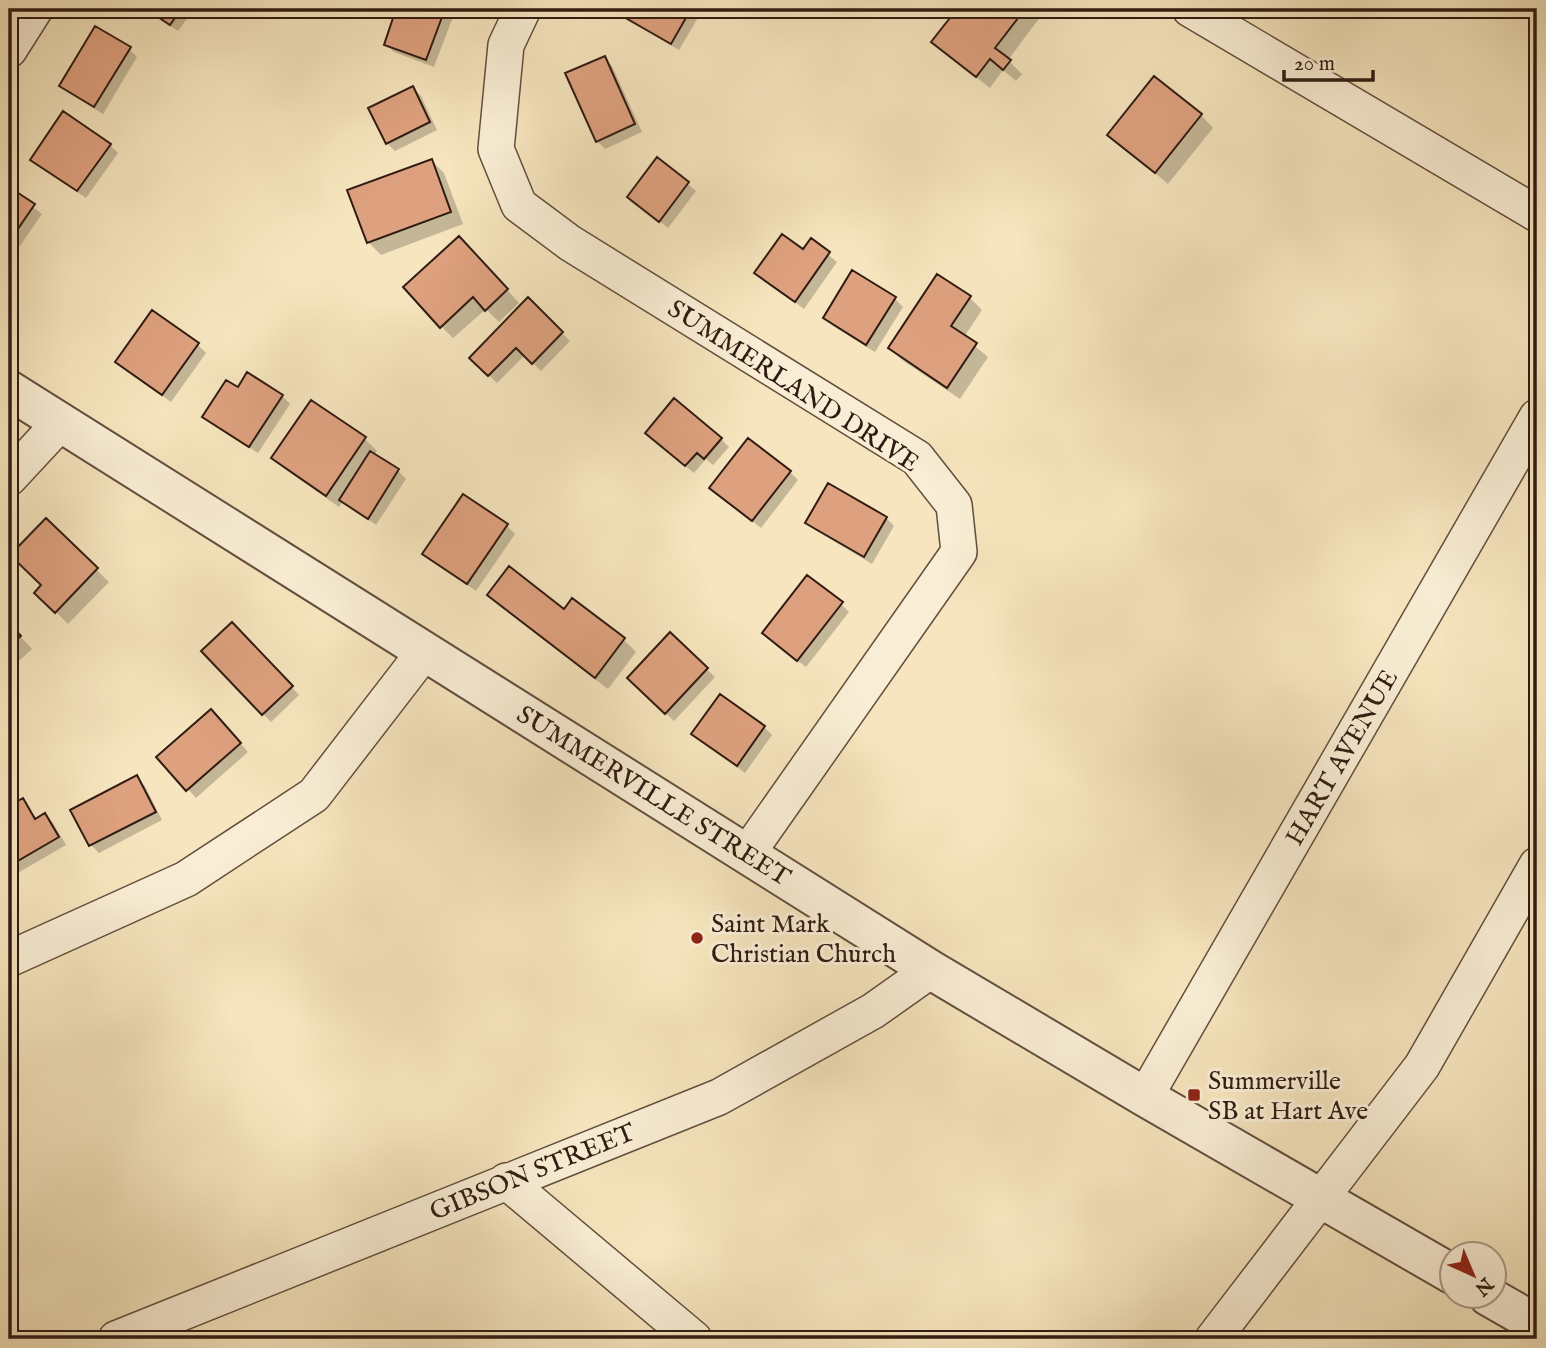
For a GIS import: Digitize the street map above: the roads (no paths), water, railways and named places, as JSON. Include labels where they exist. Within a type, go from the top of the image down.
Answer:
[{"type":"street","points":[[9,50],[35,9]]},
{"type":"street","name":"SUMMERLAND DRIVE","points":[[523,9],[506,45],[496,149],[519,205],[570,243],[917,458],[954,505],[959,552],[747,854]]},
{"type":"street","points":[[1190,9],[1537,214]]},
{"type":"street","name":"SUMMERVILLE STREET","points":[[9,390],[931,970],[1438,1267]]},
{"type":"street","name":"HART AVENUE","points":[[1145,1097],[1537,417]]},
{"type":"street","points":[[9,478],[61,422]]},
{"type":"street","points":[[9,959],[186,879],[314,795],[425,651]]},
{"type":"street","points":[[1213,1339],[1422,1066],[1534,876]]},
{"type":"street","name":"GIBSON STREET","points":[[123,1338],[719,1097],[873,1011],[931,970]]},
{"type":"street","points":[[506,1181],[694,1339]]},
{"type":"street","points":[[1508,1307],[1537,1324]]},
{"type":"place","name":"Saint Mark Christian Church","points":[[697,938]]},
{"type":"place","name":"Summerville SB at Hart Ave","points":[[1194,1095]]}]
